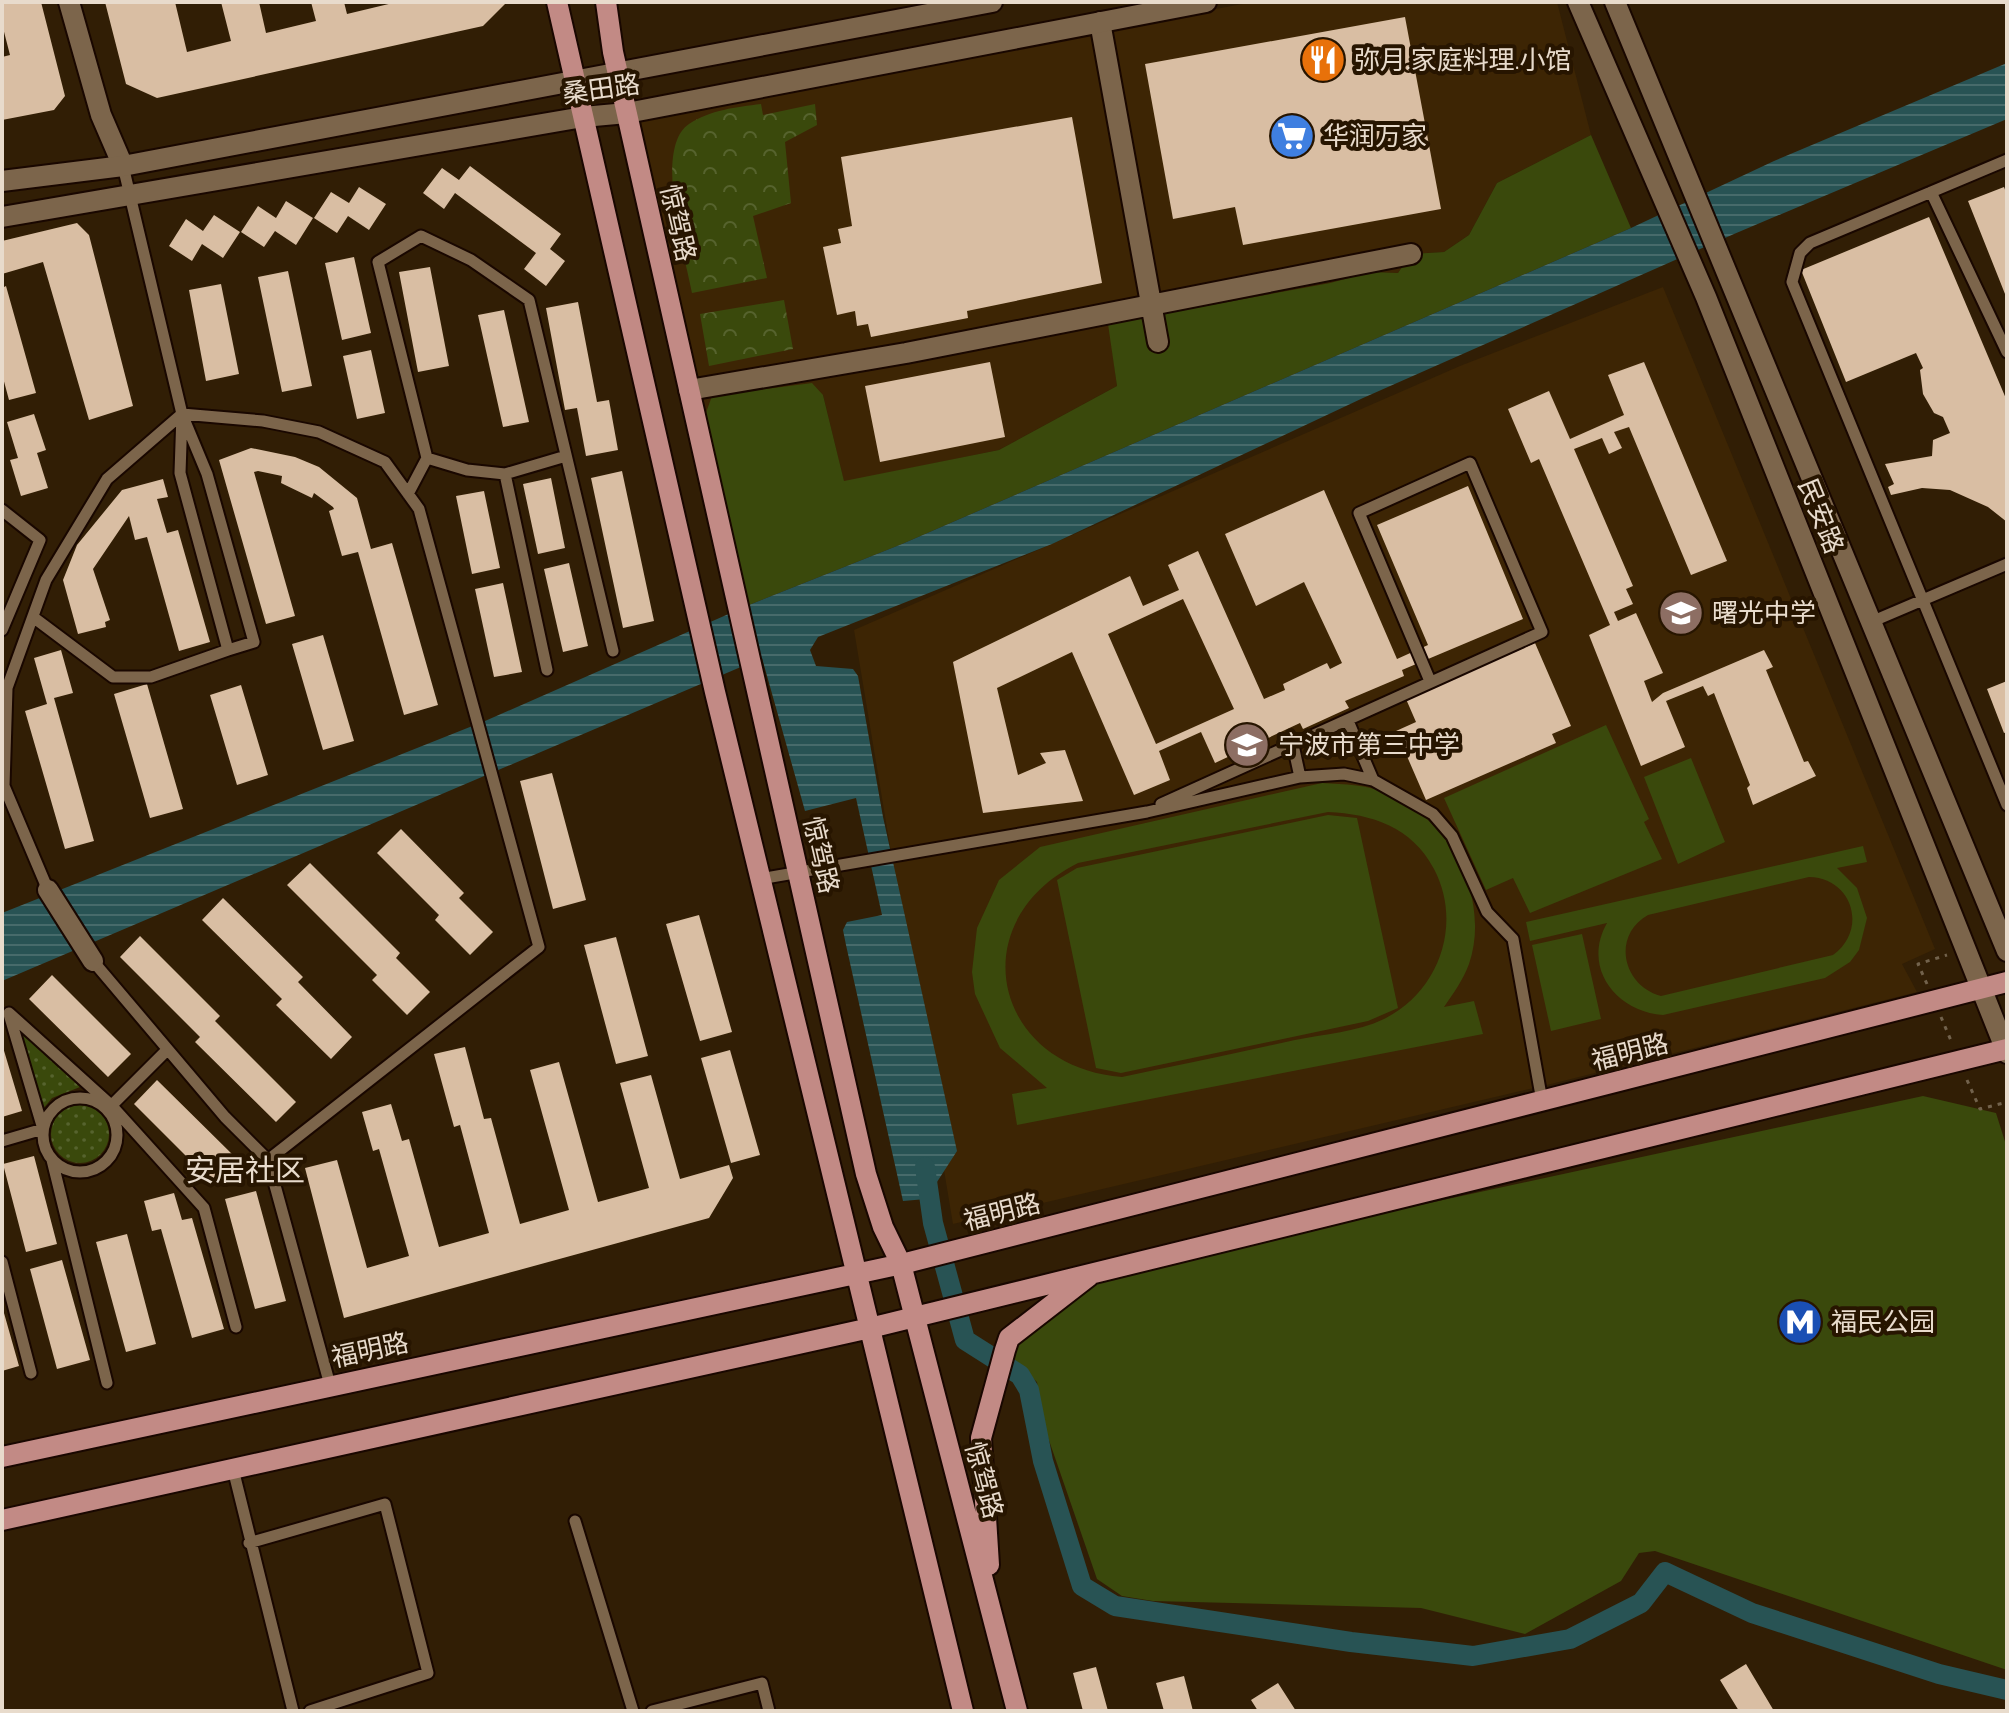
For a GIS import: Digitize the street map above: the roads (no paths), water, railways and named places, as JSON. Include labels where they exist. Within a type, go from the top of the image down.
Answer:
[{"type":"main road","points":[[69,2],[101,115],[123,166]]},
{"type":"main road","points":[[557,2],[715,692],[963,1711]]},
{"type":"main road","name":"惊驾路","points":[[606,2],[618,74],[866,1174],[883,1227],[902,1264],[1017,1711]]},
{"type":"main road","name":"桑田路","points":[[2,181],[123,166],[992,2]]},
{"type":"main road","name":"民安路","points":[[1578,2],[1706,297],[2007,1051]]},
{"type":"main road","name":"民安路","points":[[1615,2],[2007,951]]},
{"type":"main road","name":"桑田路","points":[[2,217],[583,117],[627,113],[1193,3]]},
{"type":"main road","points":[[1100,22],[1158,342]]},
{"type":"main road","points":[[689,390],[1411,254]]},
{"type":"main road","points":[[48,890],[93,961]]},
{"type":"main road","name":"福明路","points":[[2,1457],[902,1264],[2007,982]]},
{"type":"main road","points":[[2,1520],[870,1328],[2007,1051]]},
{"type":"main road","points":[[992,1613],[981,1438],[1005,1350],[1009,1338],[1095,1272]]},
{"type":"lane","points":[[2007,160],[1810,243],[1800,253],[1792,282],[1920,601],[2007,805]]},
{"type":"lane","points":[[33,617],[113,677],[151,677],[254,642],[207,474],[182,414],[123,166]]},
{"type":"lane","points":[[1931,192],[2007,352]]},
{"type":"lane","points":[[408,494],[427,458],[378,262],[421,236],[471,260],[529,300],[613,651]]},
{"type":"lane","points":[[182,414],[180,473],[228,650]]},
{"type":"lane","points":[[48,890],[4,786],[7,688],[46,580],[107,479],[182,414],[263,421],[319,432],[385,462],[419,509],[539,947],[268,1160]]},
{"type":"lane","points":[[427,458],[467,470],[505,474],[566,456]]},
{"type":"lane","points":[[1147,812],[1542,632],[1470,463],[1359,513],[1430,681]]},
{"type":"lane","points":[[505,474],[547,670]]},
{"type":"lane","points":[[2,510],[40,540],[2,630]]},
{"type":"lane","points":[[1871,622],[2007,564]]},
{"type":"lane","points":[[1348,721],[1373,780]]},
{"type":"lane","points":[[1293,745],[1300,777]]},
{"type":"lane","points":[[760,879],[1147,812],[1300,777],[1344,774],[1373,780],[1433,814],[1452,836],[1487,912],[1513,939],[1542,1101]]},
{"type":"lane","points":[[93,961],[167,1050],[268,1160],[330,1385]]},
{"type":"lane","points":[[107,1383],[52,1160],[44,1147],[43,1129],[9,1013],[109,1107],[204,1208],[236,1327]]},
{"type":"lane","points":[[109,1107],[167,1050]]},
{"type":"lane","points":[[2,1141],[43,1129],[51,1111],[72,1098],[85,1097],[109,1107],[117,1131],[117,1143],[104,1164],[82,1173],[70,1172],[52,1160]]},
{"type":"lane","points":[[2,1262],[31,1373]]},
{"type":"lane","points":[[233,1469],[293,1711]]},
{"type":"lane","points":[[249,1543],[385,1504],[428,1673],[310,1711]]},
{"type":"lane","points":[[575,1521],[633,1711]]},
{"type":"lane","points":[[652,1711],[762,1683],[769,1711]]},
{"type":"water","points":[[2007,63],[2007,119],[1734,234],[1363,398],[1052,544],[818,637],[810,650],[816,666],[853,669],[858,676],[883,817],[957,1151],[926,1199],[903,1201],[843,930],[847,922],[882,915],[856,798],[805,811],[762,658],[2,981],[2,913],[485,721],[749,605],[902,544],[1631,228],[1774,161]]},
{"type":"waterway","points":[[925,1167],[933,1223],[965,1340],[1020,1375],[1029,1390],[1043,1461],[1082,1586],[1115,1606],[1351,1642],[1473,1656],[1570,1639],[1641,1603],[1665,1572],[1752,1613],[1939,1674],[2007,1690]]},
{"type":"place","name":"弥月.家庭料理.小馆","points":[[1323,60]]},
{"type":"place","name":"华润万家","points":[[1292,136]]},
{"type":"place","name":"曙光中学","points":[[1681,613]]},
{"type":"place","name":"宁波市第三中学","points":[[1247,745]]},
{"type":"place","name":"福民公园","points":[[1800,1322]]},
{"type":"district","name":"安居社区","points":[[245,1171]]}]
